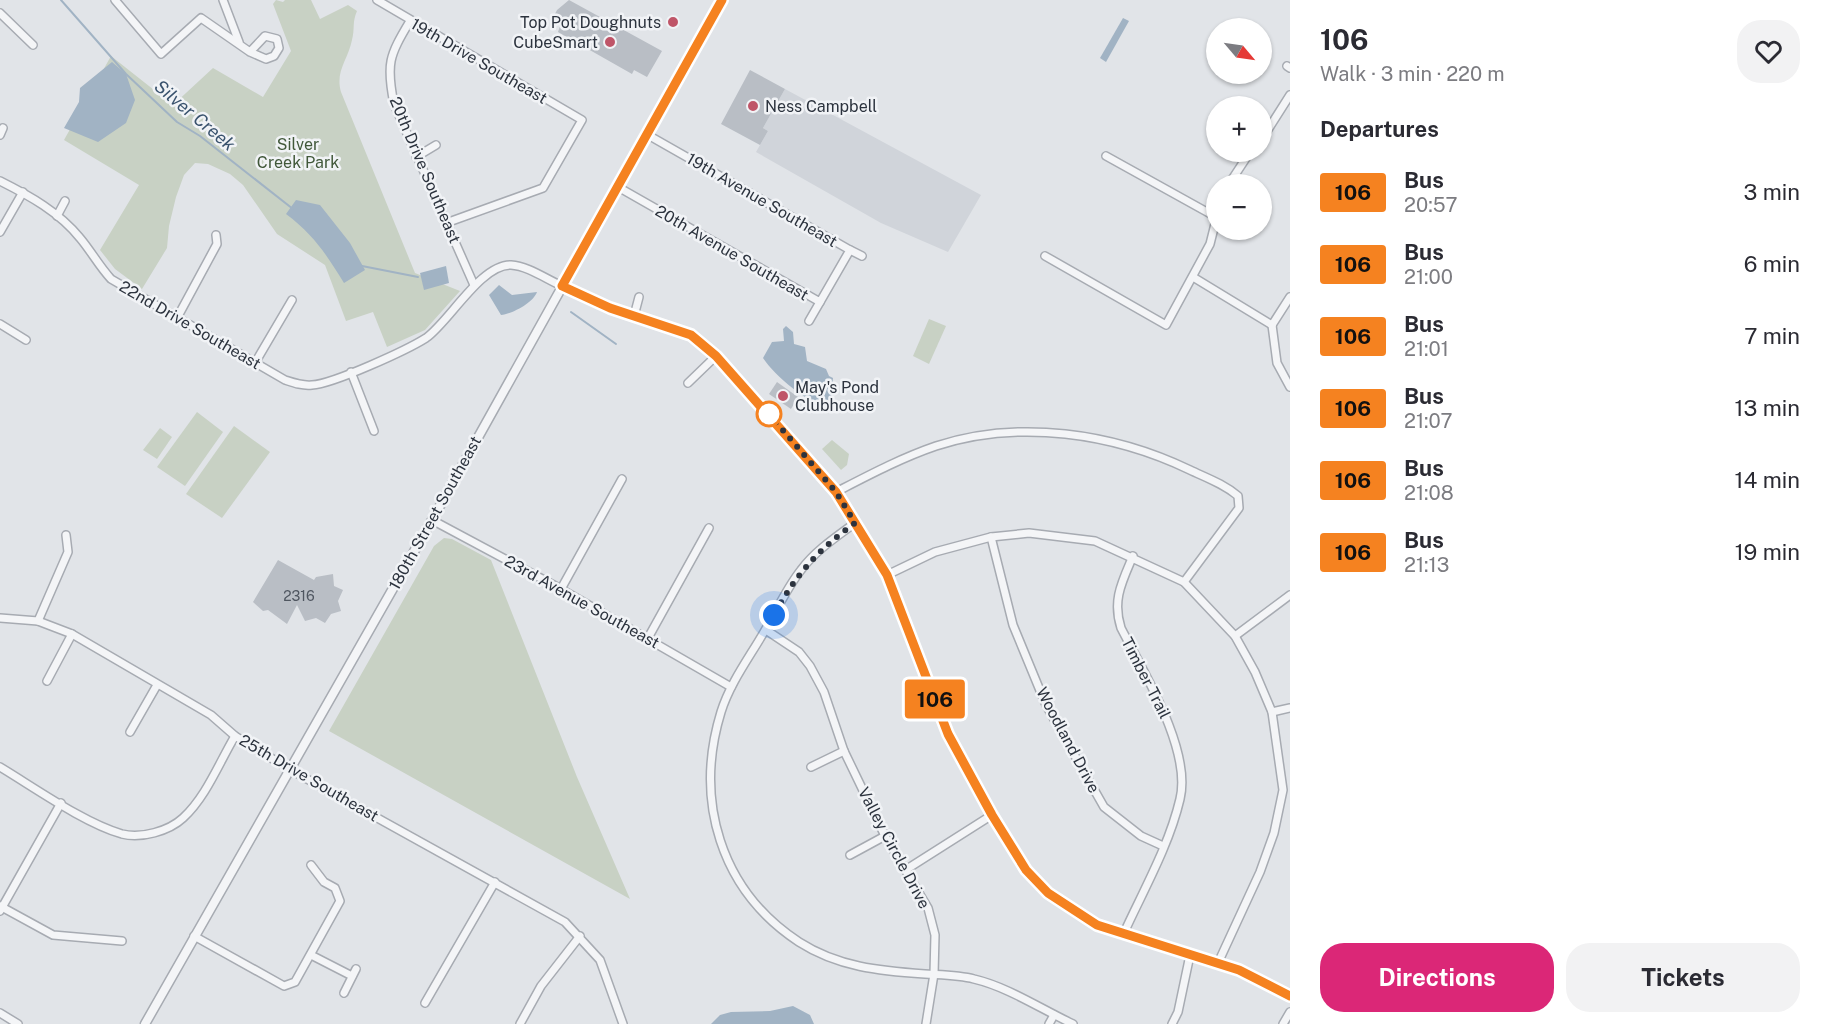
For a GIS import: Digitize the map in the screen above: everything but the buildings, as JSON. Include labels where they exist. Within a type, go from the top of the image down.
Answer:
[{"type":"street","points":[[115,0],[161,54],[201,18],[239,42],[250,52]]},
{"type":"street","points":[[223,0],[239,42]]},
{"type":"street","name":"19th Drive Southeast","points":[[377,0],[582,120],[543,188],[446,223]]},
{"type":"street","name":"180th Street Southeast","points":[[145,1024],[432,520],[722,0]]},
{"type":"street","points":[[0,13],[33,45]]},
{"type":"street","name":"20th Drive Southeast","points":[[410,21],[393,51],[388,75],[394,104],[474,285]]},
{"type":"street","points":[[1272,123],[1290,95]]},
{"type":"street","name":"19th Avenue Southeast","points":[[648,135],[850,250],[835,276]]},
{"type":"street","points":[[416,157],[436,145]]},
{"type":"street","points":[[1106,156],[1206,212]]},
{"type":"street","name":"22nd Drive Southeast","points":[[0,181],[23,192],[57,216],[81,239],[95,261],[111,279],[285,381],[298,384],[314,385],[351,372],[425,338],[474,285],[498,269],[510,265],[524,268],[562,286]]},
{"type":"street","name":"20th Avenue Southeast","points":[[618,187],[820,302],[835,276]]},
{"type":"street","points":[[0,232],[23,192]]},
{"type":"street","points":[[57,216],[65,201]]},
{"type":"street","points":[[177,318],[217,244],[216,235]]},
{"type":"street","points":[[1045,256],[1166,325],[1211,240]]},
{"type":"street","points":[[850,250],[862,256]]},
{"type":"street","points":[[1193,277],[1272,326]]},
{"type":"street","points":[[562,286],[634,316],[691,335],[716,356],[836,492],[887,575],[948,734],[992,815],[1026,870],[1048,893],[1097,925],[1239,970],[1290,996]]},
{"type":"street","points":[[634,316],[639,297]]},
{"type":"street","points":[[1290,297],[1272,326],[1277,363],[1290,387]]},
{"type":"street","points":[[255,363],[292,300]]},
{"type":"street","points":[[809,321],[820,302]]},
{"type":"street","points":[[0,324],[26,340]]},
{"type":"street","points":[[688,383],[716,356]]},
{"type":"street","points":[[351,372],[374,431]]},
{"type":"street","points":[[836,492],[902,458],[973,437],[1025,432],[1073,435],[1122,444],[1165,458],[1227,487],[1238,496],[1239,508],[1184,582]]},
{"type":"street","points":[[561,589],[622,479]]},
{"type":"street","name":"23rd Avenue Southeast","points":[[432,520],[561,589],[731,687]]},
{"type":"street","points":[[855,523],[826,544],[801,569],[731,687],[722,710],[710,764],[712,819],[723,851],[752,900],[799,942],[848,965],[881,971],[973,978],[1073,1024]]},
{"type":"street","points":[[648,638],[709,528]]},
{"type":"street","points":[[887,575],[935,552],[991,537],[1029,533],[1095,541],[1133,556],[1184,582],[1234,636],[1255,672],[1272,712],[1286,790],[1260,872],[1218,963]]},
{"type":"street","points":[[38,621],[68,552],[66,535]]},
{"type":"street","name":"Woodland Drive","points":[[991,537],[1013,625],[1046,705],[1104,807],[1141,836],[1163,846]]},
{"type":"street","name":"Timber Trail","points":[[1123,935],[1163,846],[1181,798],[1180,767],[1169,722],[1116,614],[1117,595],[1133,556]]},
{"type":"street","points":[[1234,636],[1290,596]]},
{"type":"street","name":"25th Drive Southeast","points":[[0,618],[38,621],[72,634],[211,716],[235,736],[289,769],[565,922],[600,960],[623,1024]]},
{"type":"street","name":"Valley Circle Drive","points":[[765,630],[799,652],[810,666],[825,692],[844,751],[885,836],[907,869],[928,908],[935,936],[934,974],[926,1024]]},
{"type":"street","points":[[47,681],[72,634]]},
{"type":"street","points":[[130,732],[157,685]]},
{"type":"street","points":[[1272,712],[1290,708]]},
{"type":"street","points":[[0,767],[61,803],[123,834],[141,835],[155,832],[181,820],[196,803],[235,736]]},
{"type":"street","points":[[811,767],[844,751]]},
{"type":"street","points":[[61,803],[1,908],[53,936],[122,941]]},
{"type":"street","points":[[907,869],[992,815]]},
{"type":"street","points":[[850,855],[885,836]]},
{"type":"street","points":[[194,936],[284,986],[295,982],[340,901],[335,888],[324,882],[310,865]]},
{"type":"street","points":[[425,1003],[495,882]]},
{"type":"street","points":[[520,1024],[541,986],[580,936]]},
{"type":"street","points":[[310,955],[354,973],[344,993]]},
{"type":"street","points":[[1172,1024],[1190,955]]},
{"type":"street","points":[[1283,1024],[1290,1012]]},
{"type":"street","points":[[0,1013],[18,1024]]},
{"type":"street","points":[[1049,1024],[1054,1015]]},
{"type":"shaded area","points":[[785,89],[981,195],[948,252],[881,223],[756,152],[768,131],[763,128]]},
{"type":"green space","name":"Silver Creek Park","points":[[276,0],[283,2],[285,0],[311,0],[320,19],[348,5],[357,11],[353,36],[341,72],[341,92],[415,273],[460,291],[425,330],[387,347],[373,312],[346,321],[325,265],[277,234],[243,185],[230,174],[208,164],[195,163],[184,175],[169,226],[167,248],[142,289],[115,269],[100,250],[139,185],[64,140],[111,56],[173,105],[213,68],[263,97],[291,51],[273,4]]},
{"type":"green space","points":[[929,319],[946,326],[929,364],[913,356]]},
{"type":"green space","points":[[197,412],[223,432],[185,486],[157,467]]},
{"type":"green space","points":[[234,426],[270,452],[222,518],[186,494]]},
{"type":"green space","points":[[160,428],[172,437],[157,459],[143,450]]},
{"type":"green space","points":[[832,440],[849,454],[847,465],[841,470],[822,449]]},
{"type":"green space","points":[[444,538],[452,539],[491,560],[577,777],[630,899],[329,731],[434,546]]},
{"type":"water","points":[[1123,18],[1129,21],[1106,62],[1100,58]]},
{"type":"water","points":[[112,62],[126,74],[135,100],[126,123],[98,142],[64,128],[79,102],[80,88]]},
{"type":"water","points":[[296,200],[320,205],[350,243],[365,270],[344,283],[319,246],[286,214]]},
{"type":"water","points":[[446,266],[449,283],[424,290],[420,273]]},
{"type":"water","points":[[499,285],[512,295],[537,292],[522,307],[501,315],[489,295]]},
{"type":"water","points":[[786,326],[793,332],[794,344],[805,347],[807,361],[826,369],[829,376],[833,378],[830,407],[803,396],[775,373],[763,358],[772,342],[784,341],[783,329]]},
{"type":"water","points":[[793,1006],[810,1015],[814,1024],[711,1024],[720,1015],[731,1012],[770,1011]]},
{"type":"waterway","name":"Silver Creek","points":[[61,0],[126,74],[177,122],[200,136],[293,209]]},
{"type":"waterway","name":"Silver Creek","points":[[362,266],[418,277]]},
{"type":"waterway","name":"Silver Creek","points":[[571,312],[616,344]]},
{"type":"bus line","name":"106","points":[[722,0],[562,286],[610,308],[691,335],[716,356],[783,429],[836,492],[887,575],[948,734],[992,815],[1026,870],[1048,893],[1072,911],[1097,925],[1239,970],[1290,996]]},
{"type":"place","name":"Top Pot Doughnuts","points":[[673,22]]},
{"type":"place","name":"CubeSmart","points":[[610,42]]},
{"type":"place","name":"Ness Campbell","points":[[753,106]]},
{"type":"place","name":"May's Pond Clubhouse","points":[[783,396]]},
{"type":"route","points":[[769,414],[836,492],[855,523],[826,544],[801,569],[774,615]]}]
